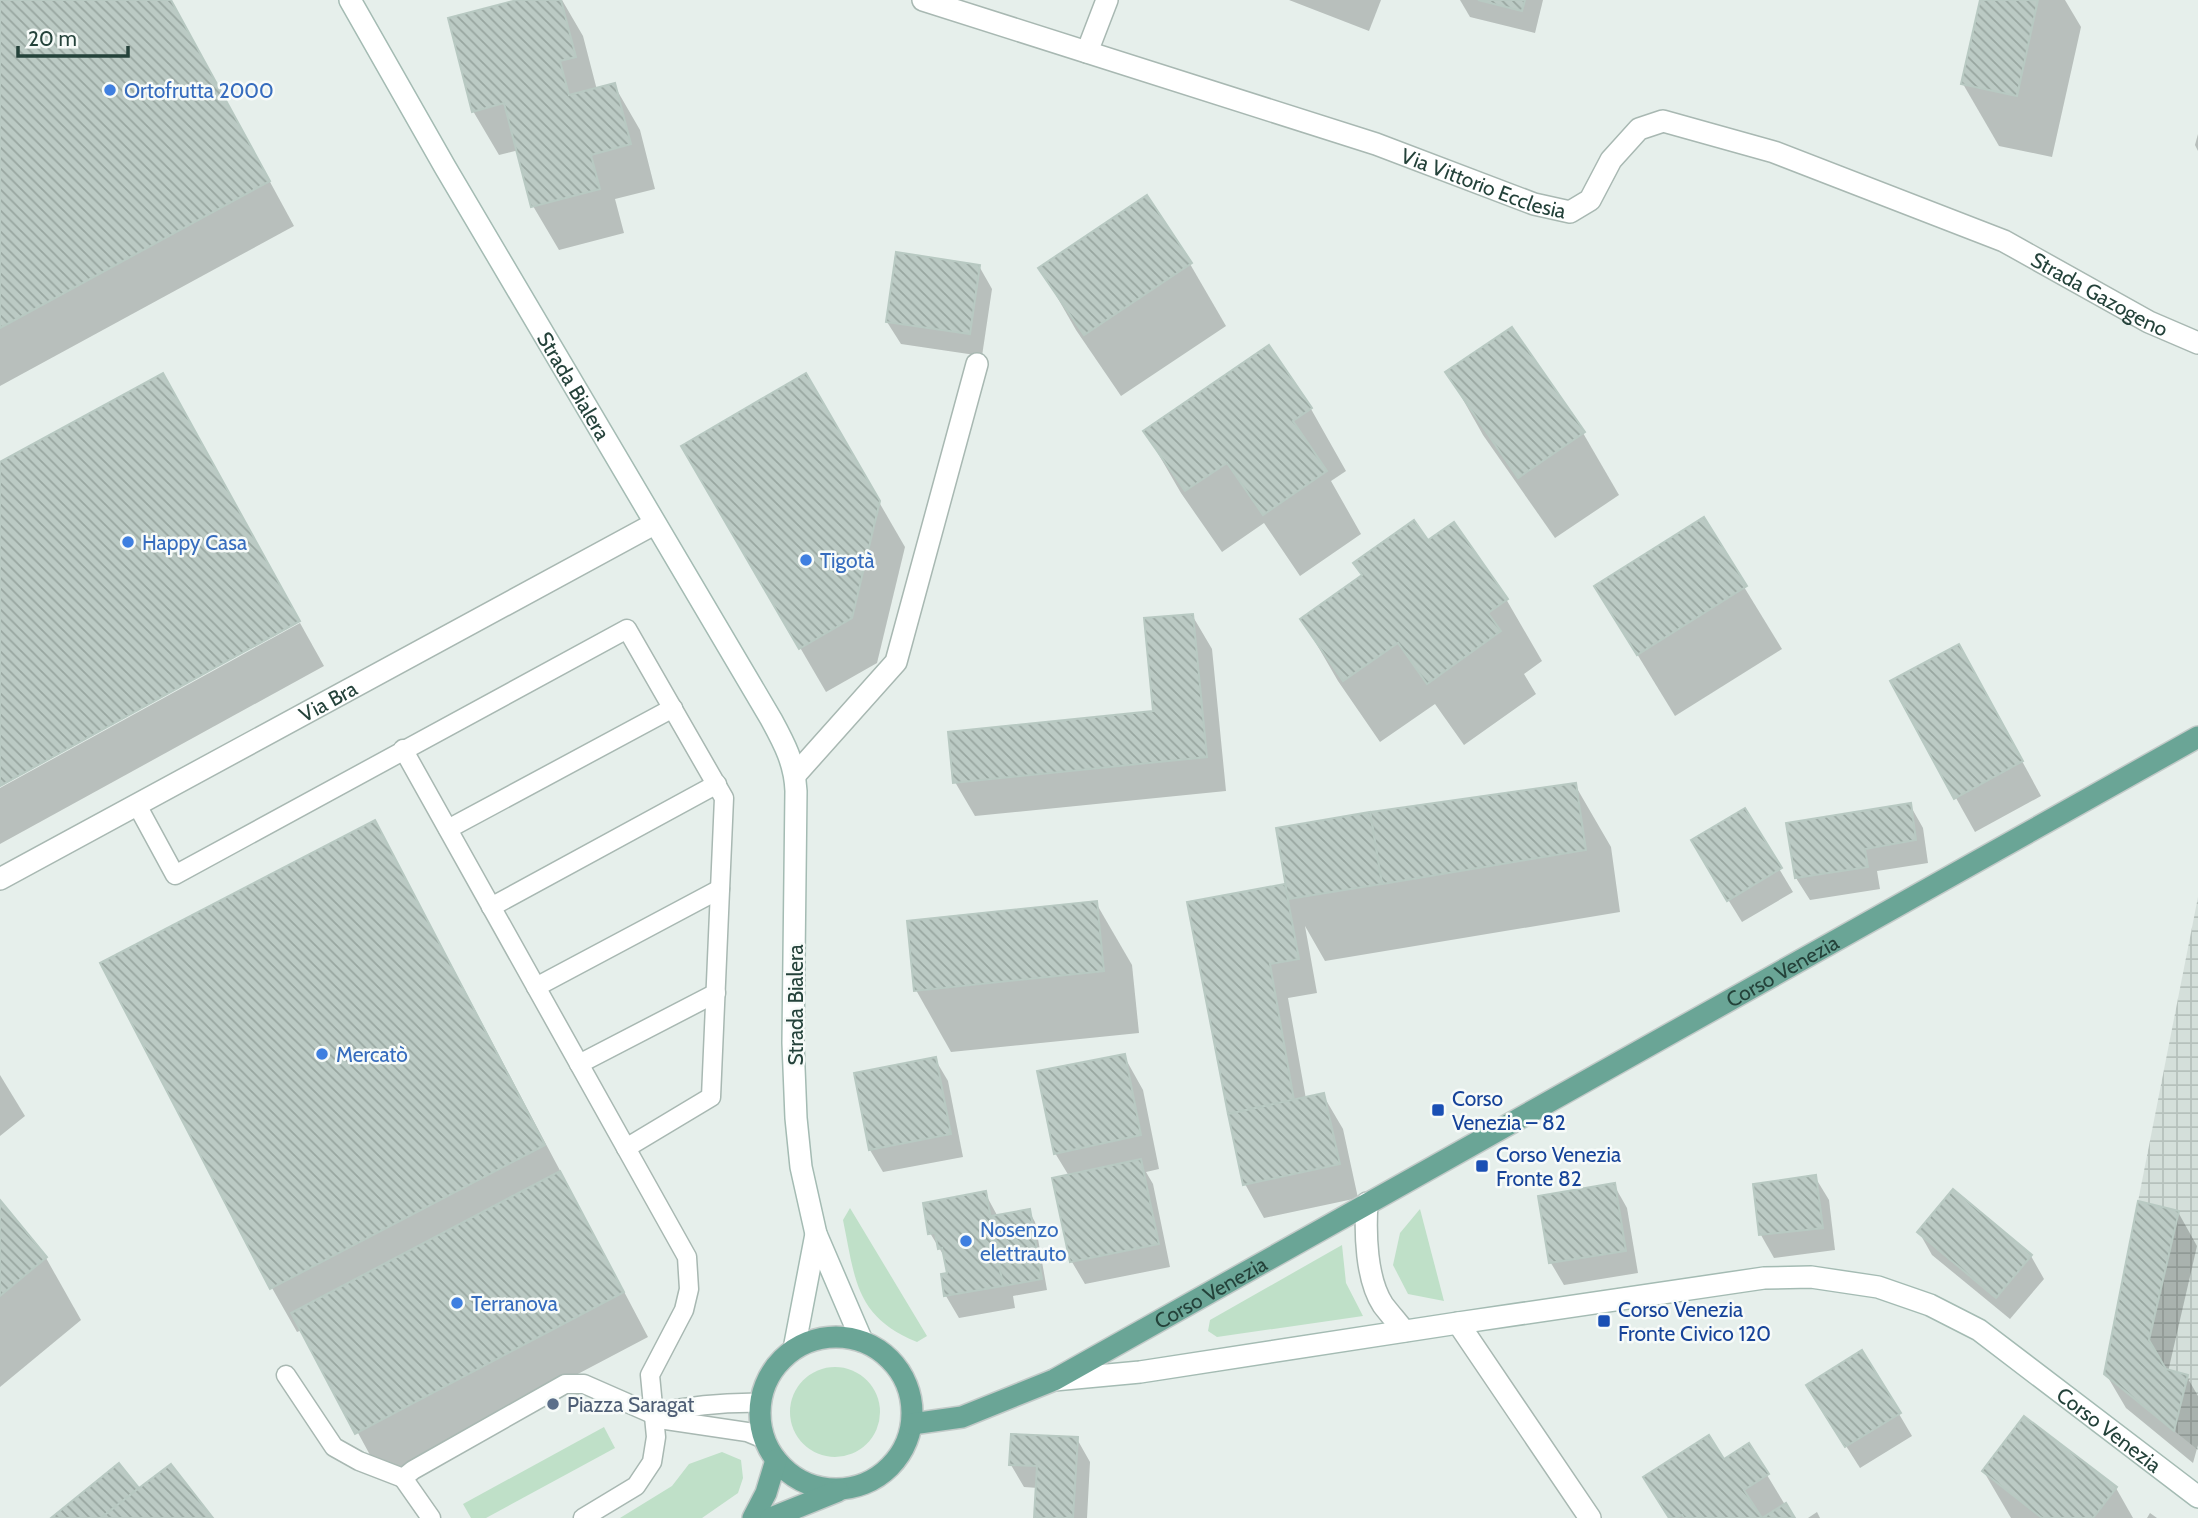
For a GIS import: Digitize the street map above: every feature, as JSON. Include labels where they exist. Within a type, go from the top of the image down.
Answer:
[{"type":"main road","name":"Corso Venezia","points":[[912,1424],[962,1417],[1054,1380],[2198,737]]},
{"type":"main road","points":[[772,1518],[800,1505],[867,1483],[889,1469],[905,1449],[912,1424],[912,1398],[902,1373],[885,1354],[862,1341],[836,1337],[814,1340],[794,1349],[778,1364],[766,1382],[760,1403],[760,1422],[764,1439],[776,1461],[794,1477],[817,1487],[843,1490]]},
{"type":"main road","points":[[754,1518],[766,1493],[776,1461]]},
{"type":"street","name":"Strada Bialera","points":[[350,0],[654,524],[771,719],[790,756],[796,774],[793,1043],[801,1167],[816,1234],[862,1341]]},
{"type":"street","name":"Via Vittorio Ecclesia","points":[[923,0],[1376,144],[1534,204],[1570,212],[1590,200],[1611,160],[1639,128],[1663,121],[1774,152],[2004,241]]},
{"type":"street","points":[[1087,52],[1107,0]]},
{"type":"street","name":"Strada Gazogeno","points":[[2004,241],[2149,322],[2198,343]]},
{"type":"street","points":[[796,774],[897,662],[977,364]]},
{"type":"street","name":"Via Bra","points":[[0,879],[654,524]]},
{"type":"street","points":[[1367,1203],[1365,1236],[1372,1274],[1382,1303],[1404,1331]]},
{"type":"street","name":"Strada Bialera","points":[[794,1349],[816,1234]]},
{"type":"street","name":"Corso Venezia","points":[[1054,1380],[1140,1372],[1764,1279],[1811,1277],[1878,1287],[1930,1305],[1979,1330],[2198,1497]]},
{"type":"street","points":[[1458,1323],[1590,1518]]},
{"type":"lane","points":[[137,805],[175,875],[627,629],[724,798],[711,1097],[626,1149]]},
{"type":"lane","points":[[448,829],[673,708]]},
{"type":"lane","points":[[403,749],[687,1257],[690,1289],[684,1310],[650,1375],[656,1437],[652,1462],[636,1486],[583,1518]]},
{"type":"lane","points":[[491,907],[717,784]]},
{"type":"lane","points":[[536,987],[720,889]]},
{"type":"lane","points":[[579,1064],[716,993]]},
{"type":"lane","points":[[286,1375],[334,1447],[359,1461],[403,1478],[431,1518]]},
{"type":"lane","points":[[403,1478],[565,1384],[584,1384],[666,1420],[747,1432],[764,1439]]},
{"type":"lane","points":[[654,1413],[681,1408],[760,1403]]},
{"type":"shaded area","points":[[2198,897],[2198,1450],[2104,1374]]},
{"type":"green space","points":[[850,1208],[927,1336],[917,1342],[881,1321],[861,1293],[843,1220]]},
{"type":"green space","points":[[1420,1209],[1444,1301],[1408,1294],[1393,1265],[1400,1233]]},
{"type":"green space","points":[[1342,1245],[1346,1283],[1363,1316],[1217,1337],[1208,1331],[1210,1320]]},
{"type":"green space","points":[[835,1367],[852,1371],[867,1380],[876,1395],[880,1412],[876,1429],[867,1444],[852,1453],[835,1457],[818,1453],[803,1444],[794,1429],[790,1412],[794,1395],[803,1380],[818,1371]]},
{"type":"green space","points":[[604,1427],[615,1448],[486,1518],[471,1518],[463,1504]]},
{"type":"green space","points":[[722,1452],[741,1460],[743,1478],[738,1493],[702,1518],[620,1518],[672,1486],[689,1464]]},
{"type":"building","name":"Ortofrutta 2000","points":[[0,0],[171,0],[270,181],[0,328]]},
{"type":"building","points":[[517,0],[561,0],[576,57],[560,61],[569,95],[615,83],[631,144],[591,155],[600,189],[531,207],[504,103],[472,112],[448,18]]},
{"type":"building","points":[[1478,0],[1525,0],[1522,11]]},
{"type":"building","points":[[1980,0],[2038,0],[2017,96],[1961,84]]},
{"type":"building","points":[[1147,195],[1192,263],[1084,335],[1038,268]]},
{"type":"building","points":[[896,252],[980,265],[970,334],[886,322]]},
{"type":"building","points":[[1512,327],[1585,432],[1518,478],[1445,372]]},
{"type":"building","points":[[1269,345],[1312,408],[1293,421],[1327,471],[1263,515],[1227,463],[1185,491],[1143,431]]},
{"type":"building","name":"Happy Casa","points":[[163,373],[300,621],[0,786],[0,462]]},
{"type":"building","name":"Tigotà","points":[[806,373],[880,501],[852,618],[799,649],[681,446]]},
{"type":"building","points":[[1704,517],[1747,586],[1637,655],[1594,586]]},
{"type":"building","points":[[1414,520],[1428,540],[1454,522],[1508,599],[1488,613],[1501,631],[1427,684],[1398,643],[1343,681],[1300,619],[1362,575],[1353,563]]},
{"type":"building","points":[[1193,614],[1207,757],[953,783],[948,732],[1153,711],[1144,618]]},
{"type":"building","points":[[1959,644],[2023,761],[1954,799],[1890,681]]},
{"type":"building","points":[[1576,783],[1586,850],[1382,884],[1370,812]]},
{"type":"building","points":[[1911,803],[1916,840],[1865,849],[1868,867],[1795,878],[1786,823]]},
{"type":"building","points":[[1745,808],[1782,868],[1727,901],[1691,840]]},
{"type":"building","points":[[1370,812],[1382,884],[1288,899],[1276,828]]},
{"type":"building","name":"Mercatò","points":[[375,820],[545,1145],[270,1289],[100,963]]},
{"type":"building","points":[[1285,884],[1299,959],[1270,964],[1294,1100],[1228,1114],[1187,902]]},
{"type":"building","points":[[1097,901],[1104,971],[914,991],[907,921]]},
{"type":"building","points":[[1125,1054],[1141,1135],[1054,1154],[1037,1071]]},
{"type":"building","points":[[936,1057],[951,1134],[869,1150],[854,1073]]},
{"type":"building","points":[[1324,1093],[1340,1164],[1243,1185],[1228,1114]]},
{"type":"building","points":[[1141,1159],[1159,1244],[1070,1262],[1052,1178]]},
{"type":"building","name":"Terranova","points":[[560,1171],[624,1292],[355,1434],[291,1313]]},
{"type":"building","points":[[1816,1175],[1823,1228],[1759,1235],[1753,1184]]},
{"type":"building","points":[[1615,1183],[1626,1251],[1549,1263],[1538,1196]]},
{"type":"building","points":[[1953,1189],[2032,1255],[1996,1298],[1917,1232]]},
{"type":"building","name":"Nosenzo elettrauto","points":[[986,1191],[1003,1286],[944,1296],[941,1274],[947,1273],[942,1248],[938,1249],[935,1233],[928,1234],[923,1203]]},
{"type":"building","points":[[0,1200],[47,1257],[0,1296]]},
{"type":"building","points":[[2138,1201],[2179,1211],[2149,1340],[2166,1369],[2188,1375],[2174,1431],[2104,1374]]},
{"type":"building","points":[[1030,1209],[1042,1279],[1003,1286],[991,1216]]},
{"type":"building","points":[[1862,1350],[1901,1413],[1845,1447],[1806,1385]]},
{"type":"building","points":[[2024,1416],[2117,1487],[2093,1518],[2042,1518],[1982,1471]]},
{"type":"building","points":[[1011,1434],[1078,1437],[1073,1518],[1034,1518],[1037,1466],[1009,1465]]},
{"type":"building","points":[[1709,1435],[1724,1459],[1749,1443],[1769,1474],[1744,1490],[1762,1518],[1684,1518],[1682,1515],[1669,1518],[1643,1477]]},
{"type":"building","points":[[119,1463],[139,1488],[101,1518],[51,1518]]},
{"type":"building","points":[[171,1464],[213,1518],[101,1518],[139,1488]]},
{"type":"building","points":[[1786,1503],[1795,1518],[1762,1518]]},
{"type":"place","name":"Ortofrutta 2000","points":[[110,90]]},
{"type":"place","name":"Happy Casa","points":[[128,542]]},
{"type":"place","name":"Tigotà","points":[[806,560]]},
{"type":"place","name":"Mercatò","points":[[322,1054]]},
{"type":"place","name":"Corso Venezia – 82","points":[[1438,1110]]},
{"type":"place","name":"Corso Venezia Fronte 82","points":[[1482,1166]]},
{"type":"place","name":"Nosenzo elettrauto","points":[[966,1241]]},
{"type":"place","name":"Terranova","points":[[457,1303]]},
{"type":"place","name":"Corso Venezia Fronte Civico 120","points":[[1604,1321]]},
{"type":"place","name":"Piazza Saragat","points":[[553,1404]]}]
